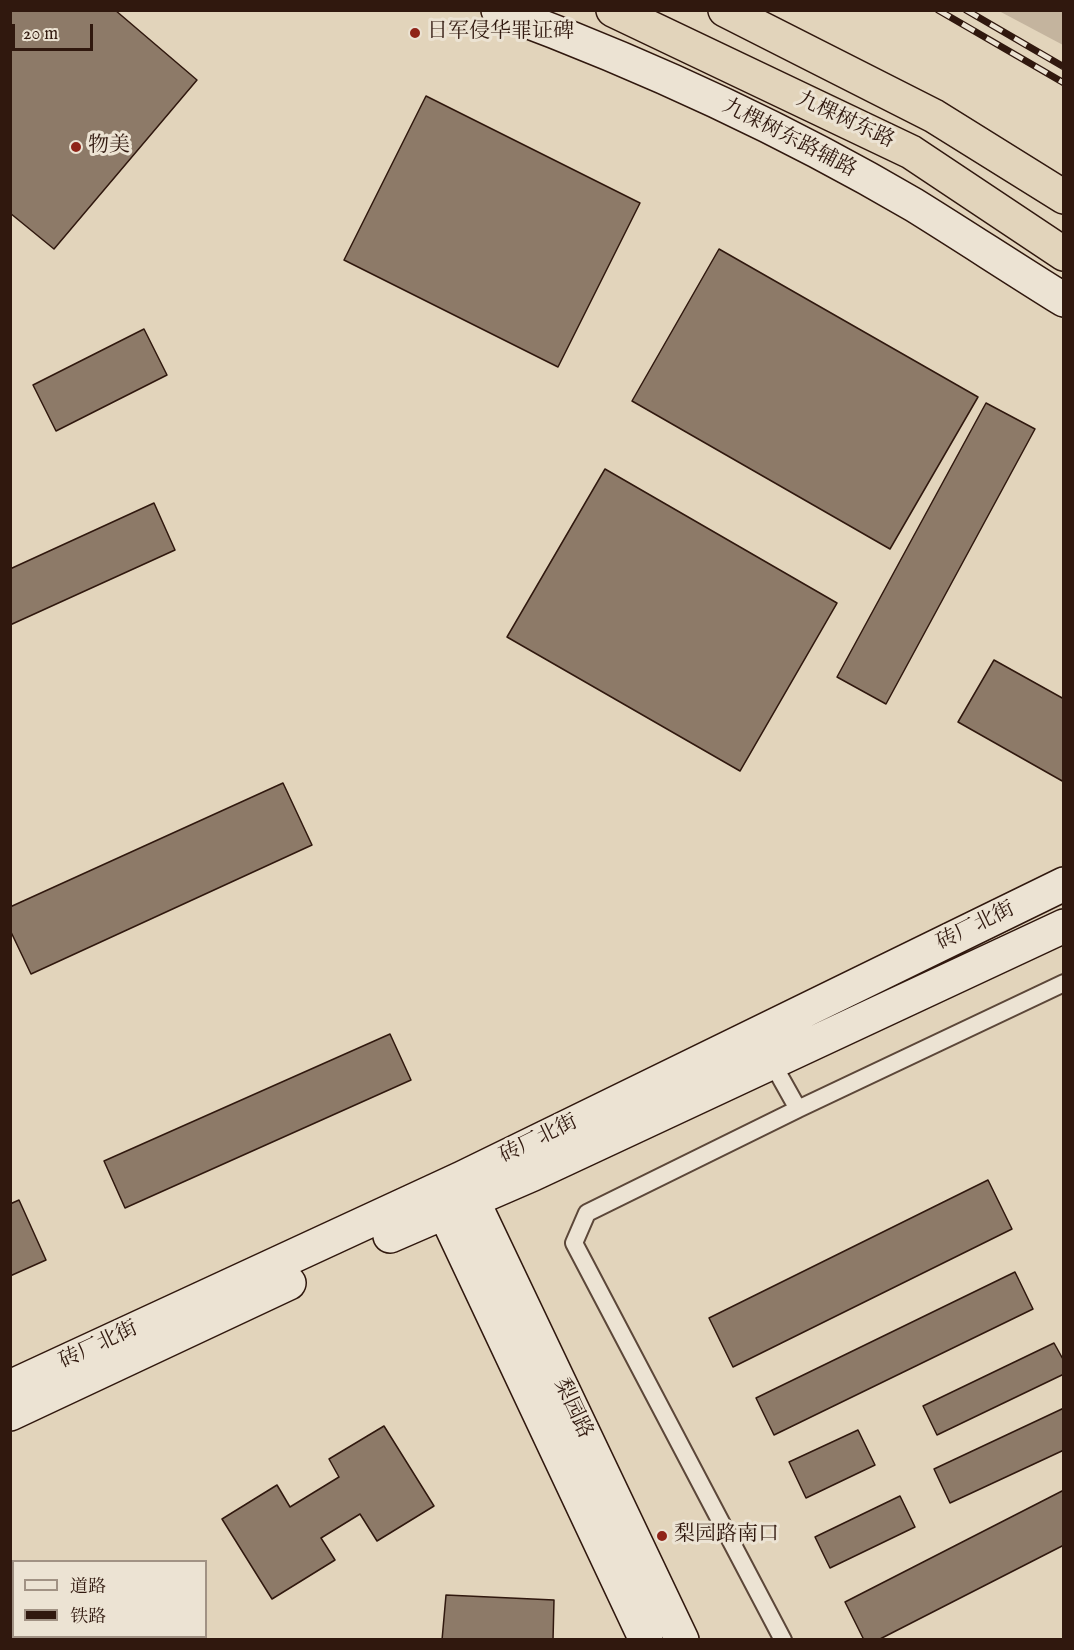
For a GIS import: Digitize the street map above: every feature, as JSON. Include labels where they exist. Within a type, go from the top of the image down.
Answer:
[{"type":"highway","name":"九棵树东路","points":[[613,10],[911,152],[1064,254]]},
{"type":"highway","name":"九棵树东路","points":[[725,10],[934,116],[1064,196]]},
{"type":"street","name":"九棵树东路辅路","points":[[498,10],[550,29],[729,108],[828,157],[914,206],[1064,300]]},
{"type":"street","name":"砖厂北街","points":[[10,1414],[453,1195],[764,1047],[1064,884]]},
{"type":"street","name":"砖厂北街","points":[[764,1047],[1064,926]]},
{"type":"street","name":"砖厂北街","points":[[10,1387],[453,1195]]},
{"type":"street","name":"梨园路","points":[[453,1195],[646,1640]]},
{"type":"street","name":"梨园路","points":[[453,1195],[682,1640]]},
{"type":"lane","points":[[783,1640],[574,1243],[587,1213],[1064,983]]},
{"type":"lane","points":[[764,1047],[798,1110]]},
{"type":"shaded area","points":[[999,11],[1063,11],[1063,45]]},
{"type":"building","name":"物美","points":[[10,10],[115,10],[197,80],[54,249],[10,213]]},
{"type":"building","points":[[426,96],[640,203],[558,367],[344,260]]},
{"type":"building","points":[[719,249],[978,397],[890,549],[632,401]]},
{"type":"building","points":[[144,329],[167,375],[56,431],[33,385]]},
{"type":"building","points":[[986,403],[1035,429],[886,704],[837,677]]},
{"type":"building","points":[[605,469],[837,603],[740,771],[507,637]]},
{"type":"building","points":[[154,503],[175,550],[10,625],[10,569]]},
{"type":"building","points":[[994,660],[1064,699],[1064,782],[958,722]]},
{"type":"building","points":[[283,783],[312,845],[31,974],[10,930],[10,907]]},
{"type":"building","points":[[390,1034],[411,1080],[125,1208],[104,1161]]},
{"type":"building","points":[[988,1180],[1012,1229],[733,1367],[709,1318]]},
{"type":"building","points":[[19,1200],[46,1260],[10,1276],[10,1204]]},
{"type":"building","points":[[1015,1272],[1033,1309],[774,1435],[756,1398]]},
{"type":"building","points":[[1054,1343],[1064,1361],[1064,1374],[937,1435],[923,1406]]},
{"type":"building","points":[[1064,1408],[1064,1450],[950,1503],[934,1469]]},
{"type":"building","points":[[384,1426],[434,1506],[377,1541],[360,1514],[321,1538],[335,1560],[272,1599],[222,1519],[277,1485],[290,1507],[339,1477],[329,1459]]},
{"type":"building","points":[[858,1430],[875,1465],[806,1498],[789,1462]]},
{"type":"building","points":[[1064,1490],[1064,1545],[878,1640],[864,1640],[845,1602]]},
{"type":"building","points":[[900,1496],[915,1527],[830,1568],[815,1537]]},
{"type":"building","points":[[10,1561],[12,1562],[12,1638],[39,1638],[39,1640],[10,1640]]},
{"type":"building","points":[[446,1595],[554,1600],[553,1640],[442,1640]]},
{"type":"railway","points":[[938,10],[1064,83]]},
{"type":"railway","points":[[966,10],[1064,67]]},
{"type":"place","name":"日军侵华罪证碑","points":[[415,33]]},
{"type":"place","name":"物美","points":[[76,147]]},
{"type":"place","name":"梨园路南口","points":[[662,1536]]}]
